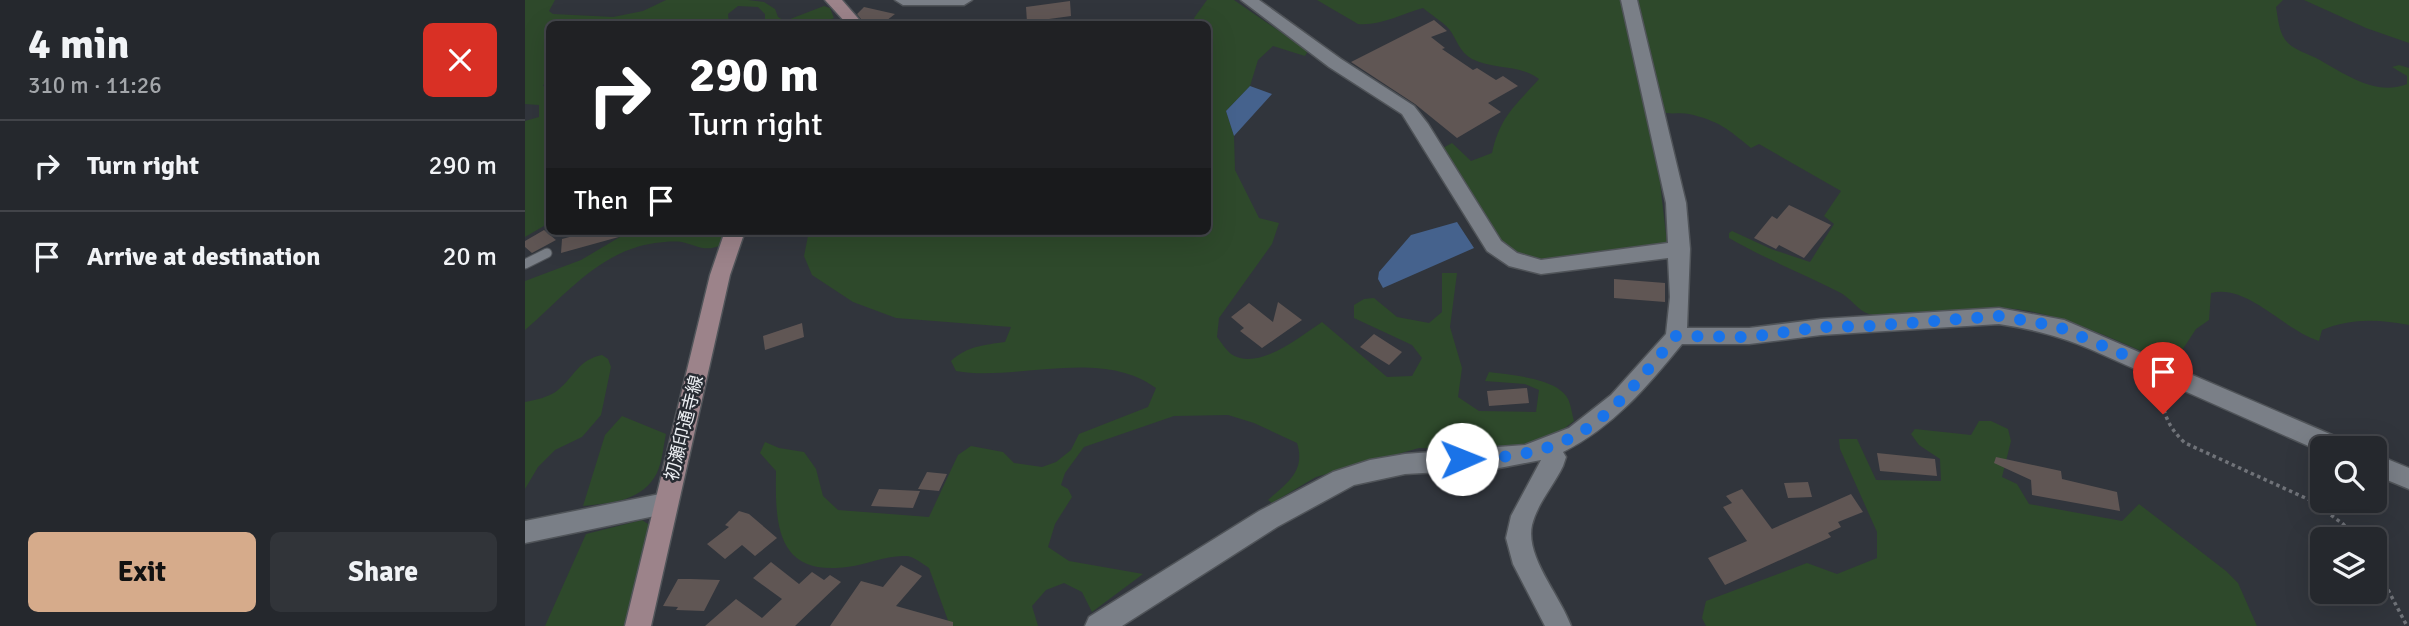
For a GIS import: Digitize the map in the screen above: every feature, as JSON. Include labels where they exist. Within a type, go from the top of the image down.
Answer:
[{"type":"main road","points":[[833,0],[852,21]]},
{"type":"main road","name":"初瀬印通寺線","points":[[638,626],[720,275],[734,235]]},
{"type":"street","points":[[903,0],[964,0]]},
{"type":"street","points":[[1249,0],[1335,63],[1408,110],[1495,246],[1505,257],[1522,264],[1541,267],[1680,249]]},
{"type":"street","points":[[1098,626],[1294,503],[1342,479],[1404,463],[1499,459],[1549,449],[1585,430],[1604,416],[1645,376],[1676,336],[1680,297],[1680,249],[1676,203],[1629,0]]},
{"type":"street","points":[[1676,336],[1749,337],[1821,327],[1999,316],[2056,326],[2311,436]]},
{"type":"street","points":[[1549,449],[1554,457],[1550,470],[1523,516],[1518,540],[1523,556],[1543,591],[1558,626]]},
{"type":"street","points":[[2387,469],[2409,479]]},
{"type":"street","points":[[525,532],[665,504]]},
{"type":"lane","points":[[525,264],[547,253]]},
{"type":"path","points":[[2177,377],[2164,387],[2160,402],[2163,414],[2174,430],[2192,447],[2296,493],[2328,510],[2344,527]]},
{"type":"path","points":[[2387,588],[2407,626]]},
{"type":"green space","points":[[525,0],[555,0],[549,11],[553,14],[613,17],[643,11],[666,0],[748,0],[764,2],[775,9],[778,17],[785,21],[765,21],[765,14],[758,7],[738,6],[728,14],[729,21],[546,21],[546,80],[543,86],[546,86],[546,225],[525,237],[525,121],[539,117],[539,105],[525,104]]},
{"type":"green space","points":[[1207,0],[1234,0],[1308,51],[1305,56],[1273,46],[1258,60],[1250,86],[1226,111],[1234,136],[1235,170],[1259,218],[1279,223],[1272,244],[1219,318],[1217,337],[1227,350],[1242,358],[1254,359],[1279,350],[1322,322],[1387,377],[1412,376],[1422,358],[1412,345],[1354,318],[1354,305],[1364,299],[1374,298],[1397,317],[1429,323],[1442,312],[1442,273],[1457,273],[1450,327],[1462,368],[1458,397],[1479,411],[1536,412],[1539,390],[1525,384],[1485,381],[1489,372],[1521,376],[1544,382],[1563,392],[1569,401],[1574,421],[1553,437],[1518,447],[1481,450],[1419,448],[1316,477],[1272,503],[1268,500],[1288,482],[1297,469],[1297,443],[1254,423],[1228,415],[1174,416],[1084,447],[1065,473],[1061,485],[1068,489],[1072,497],[1055,524],[1048,547],[1069,561],[1143,574],[1092,612],[1082,592],[1064,583],[1046,590],[1032,606],[1038,626],[950,626],[929,568],[909,556],[891,557],[847,567],[824,568],[806,564],[794,555],[785,543],[777,510],[776,471],[760,453],[765,442],[779,448],[804,452],[816,469],[823,496],[838,510],[929,517],[958,455],[971,446],[1003,452],[1014,463],[1042,467],[1056,462],[1071,450],[1079,434],[1148,407],[1156,388],[1134,376],[1110,370],[1057,368],[1005,373],[956,371],[951,361],[957,356],[976,347],[1005,342],[1011,327],[896,318],[853,302],[812,275],[804,256],[808,235],[1211,235],[1211,21],[1196,21],[1194,18]]},
{"type":"green space","points":[[1317,0],[1622,0],[1658,165],[1667,243],[1545,260],[1514,255],[1487,222],[1441,149],[1452,143],[1471,161],[1492,153],[1504,120],[1539,79],[1524,71],[1472,59],[1461,49],[1449,29],[1423,8],[1383,21],[1358,24]]},
{"type":"green space","points":[[1634,0],[2283,0],[2276,7],[2281,31],[2285,40],[2298,50],[2360,82],[2383,88],[2407,84],[2407,76],[2392,67],[2399,65],[2409,68],[2409,325],[2376,321],[2343,323],[2322,330],[2319,341],[2252,301],[2225,292],[2211,293],[2209,320],[2196,329],[2173,364],[2067,321],[2023,310],[1985,308],[1900,317],[1869,314],[1839,292],[1729,238],[1732,231],[1771,249],[1810,262],[1834,224],[1824,216],[1841,191],[1759,144],[1751,148],[1716,123],[1689,114],[1662,112]]},
{"type":"green space","points":[[2304,0],[2409,0],[2409,43],[2366,28]]},
{"type":"green space","points":[[824,6],[830,8],[834,18],[826,21],[785,21]]},
{"type":"green space","points":[[623,235],[725,235],[719,246],[714,248],[665,242],[617,255],[584,277],[525,330],[525,281],[581,260]]},
{"type":"green space","points":[[602,355],[608,359],[611,367],[601,415],[582,437],[555,450],[538,467],[525,489],[525,402],[555,392],[587,361]]},
{"type":"green space","points":[[622,416],[666,434],[657,473],[647,486],[631,497],[583,506],[605,435]]},
{"type":"green space","points":[[1979,421],[1991,421],[2008,429],[2011,441],[2002,477],[2017,484],[2029,504],[2122,521],[2139,504],[2238,583],[2257,626],[1706,626],[1702,618],[1706,601],[1807,563],[1837,574],[1877,558],[1877,532],[1840,449],[1839,439],[1857,439],[1876,480],[1941,481],[1940,459],[1919,445],[1911,434],[1915,429],[1971,435]]},
{"type":"green space","points":[[642,520],[651,526],[625,626],[545,626],[586,534]]},
{"type":"water","points":[[1250,86],[1272,94],[1234,136],[1226,111]]},
{"type":"water","points":[[1457,222],[1474,248],[1383,288],[1378,279],[1379,272],[1411,235]]},
{"type":"building","points":[[1070,1],[1071,16],[1027,21],[1026,7]]},
{"type":"building","points":[[864,7],[895,14],[886,21],[863,21],[857,14]]},
{"type":"building","points":[[1434,20],[1447,31],[1431,37],[1445,48],[1442,49],[1473,70],[1477,68],[1496,80],[1503,76],[1518,86],[1488,103],[1501,112],[1457,138],[1415,104],[1351,62]]},
{"type":"building","points":[[1789,205],[1831,225],[1804,258],[1779,245],[1776,249],[1754,238],[1772,216],[1777,219]]},
{"type":"building","points":[[544,230],[546,235],[556,240],[532,253],[525,247],[525,241]]},
{"type":"building","points":[[577,235],[626,235],[561,253],[562,239]]},
{"type":"building","points":[[1614,279],[1665,283],[1665,302],[1614,298]]},
{"type":"building","points":[[1278,302],[1302,320],[1262,348],[1240,331],[1244,328],[1231,317],[1249,303],[1273,322]]},
{"type":"building","points":[[802,323],[804,337],[765,350],[763,336]]},
{"type":"building","points":[[1374,334],[1402,352],[1389,365],[1360,347]]},
{"type":"building","points":[[1527,388],[1529,403],[1489,406],[1487,391]]},
{"type":"building","points":[[1877,453],[1935,459],[1937,476],[1880,471]]},
{"type":"building","points":[[1996,457],[2061,471],[2062,479],[2117,492],[2120,511],[2032,495],[2031,480],[1994,463]]},
{"type":"building","points":[[927,472],[947,474],[939,491],[918,489]]},
{"type":"building","points":[[1808,482],[1812,497],[1788,498],[1784,483]]},
{"type":"building","points":[[879,489],[920,491],[913,508],[871,506]]},
{"type":"building","points":[[1742,489],[1772,529],[1851,494],[1863,512],[1838,522],[1841,527],[1828,533],[1831,537],[1725,585],[1708,558],[1747,541],[1723,507],[1732,503],[1726,496]]},
{"type":"building","points":[[739,511],[749,514],[777,538],[755,556],[742,545],[725,559],[707,544],[729,527],[725,525]]},
{"type":"building","points":[[771,562],[799,584],[812,572],[824,580],[830,575],[841,582],[795,626],[705,626],[736,599],[762,618],[782,599],[753,578]]},
{"type":"building","points":[[901,565],[922,576],[896,606],[953,622],[953,626],[830,626],[861,581],[883,587]]},
{"type":"building","points":[[678,579],[720,580],[704,611],[676,610],[678,607],[663,606]]},
{"type":"route","points":[[1462,459],[1499,459],[1537,453],[1564,443],[1604,416],[1645,376],[1676,336],[1690,335],[1749,337],[1821,327],[1999,316],[2027,320],[2056,326],[2177,377],[2164,387],[2160,402],[2163,414]]}]
